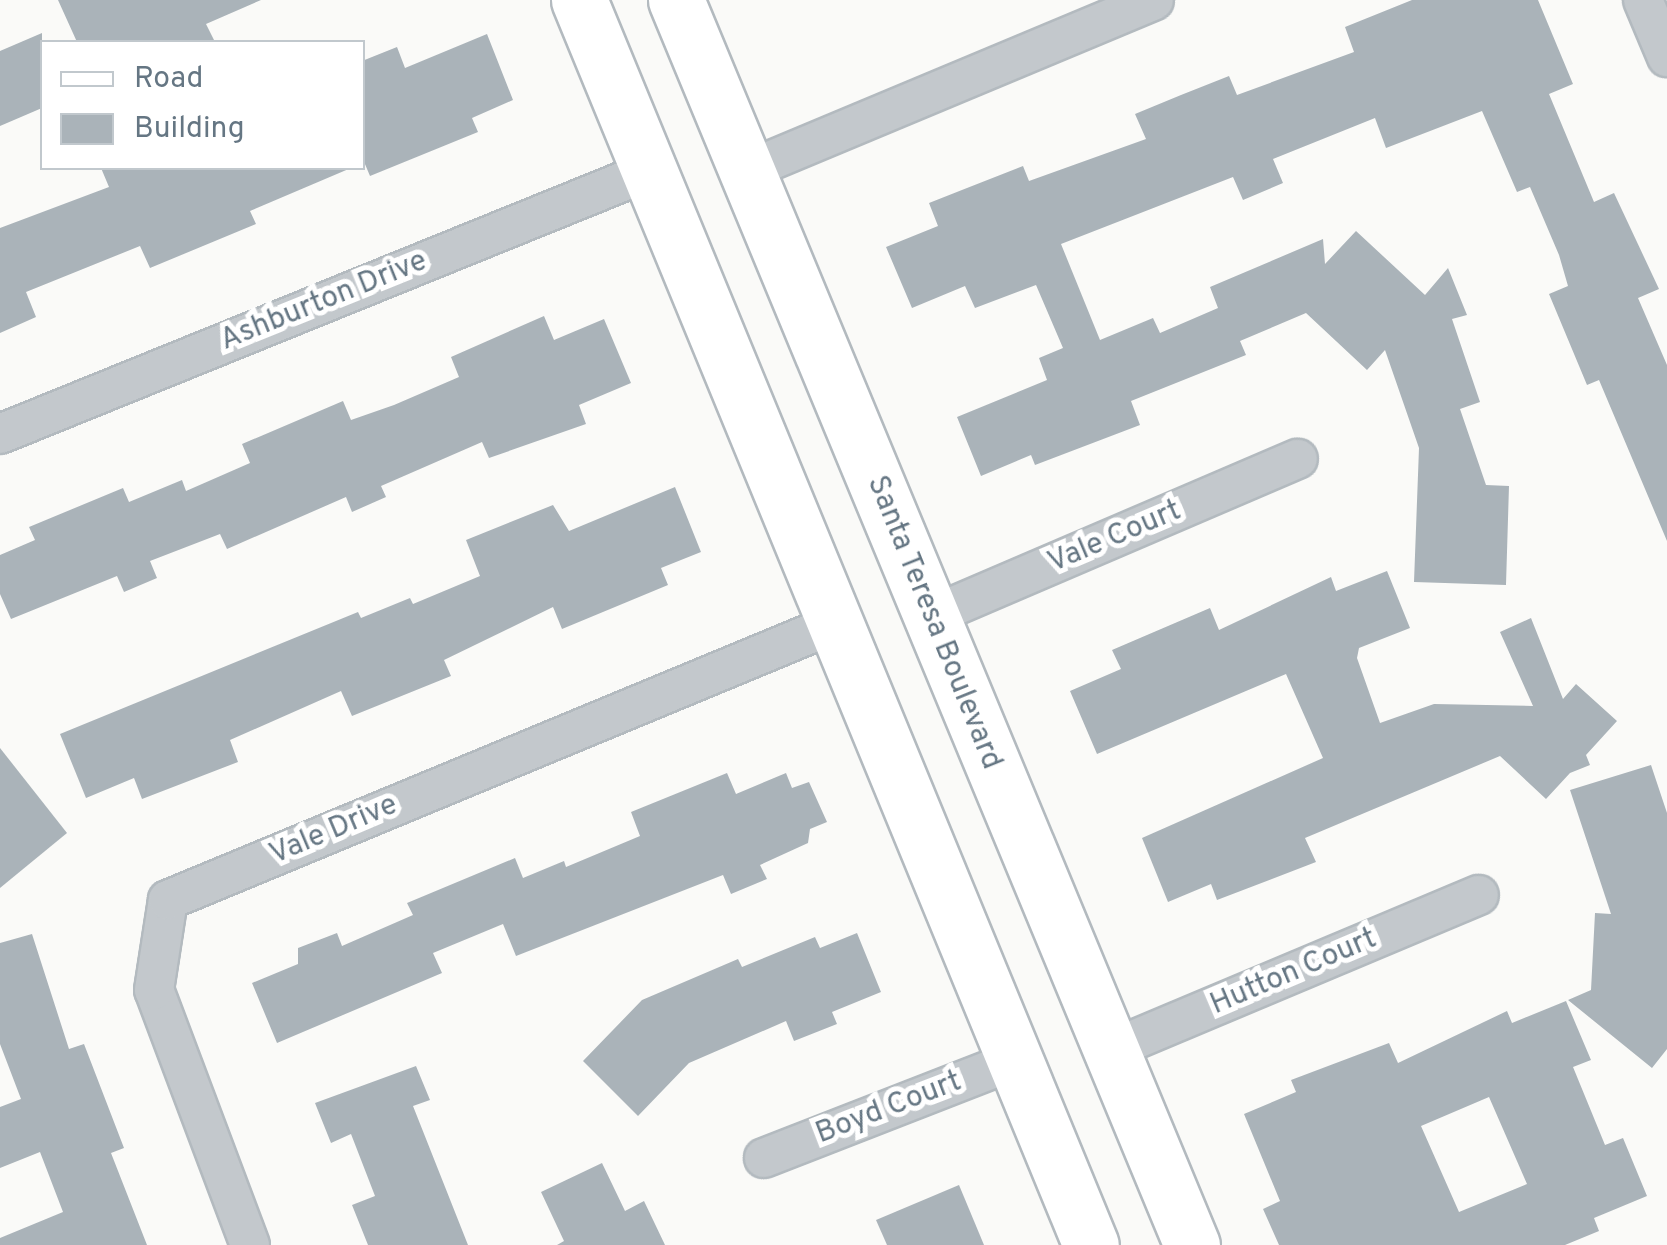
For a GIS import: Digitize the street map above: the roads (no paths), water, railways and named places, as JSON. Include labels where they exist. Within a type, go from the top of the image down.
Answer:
[{"type":"main road","points":[[578,0],[1091,1245]]},
{"type":"main road","name":"Santa Teresa Boulevard","points":[[676,0],[1192,1245]]},
{"type":"street","points":[[746,171],[1154,0]]},
{"type":"street","points":[[1644,0],[1667,57]]},
{"type":"street","name":"Ashburton Drive","points":[[0,434],[648,171]]},
{"type":"street","name":"Vale Court","points":[[930,616],[1298,459]]},
{"type":"street","name":"Vale Drive","points":[[250,1245],[154,990],[168,900],[836,623]]},
{"type":"street","name":"Hutton Court","points":[[1110,1050],[1479,895]]},
{"type":"street","name":"Boyd Court","points":[[764,1158],[1014,1060]]}]
